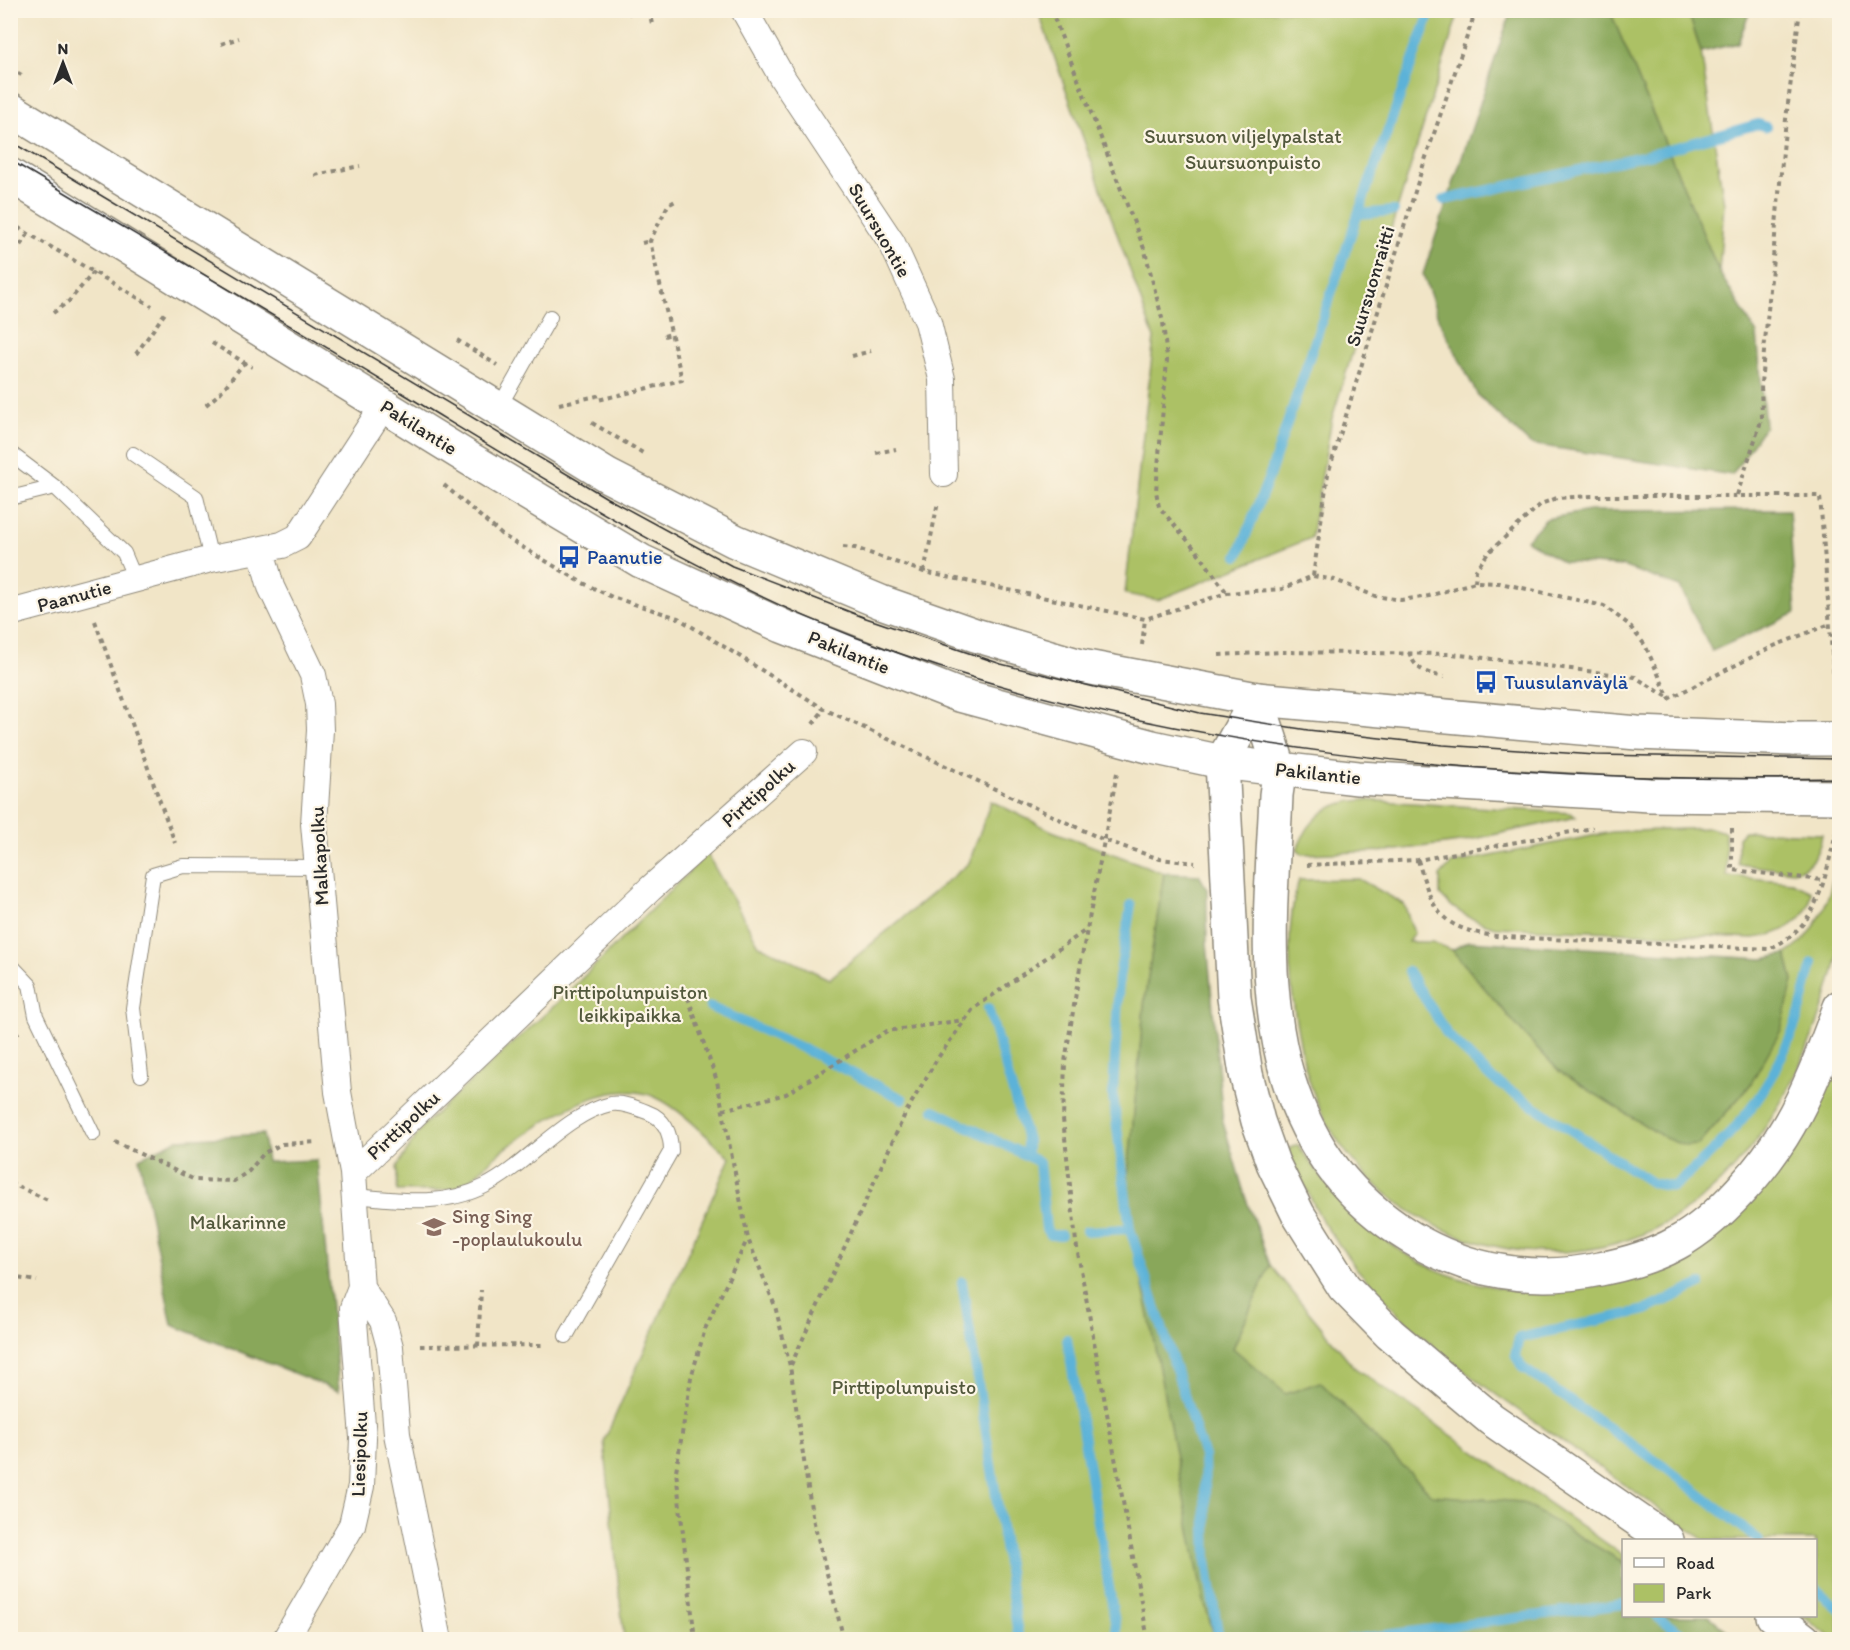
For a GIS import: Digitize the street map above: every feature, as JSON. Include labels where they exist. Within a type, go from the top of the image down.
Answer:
[{"type":"main road","points":[[10,109],[608,476],[672,510],[806,572],[880,602],[975,635],[1081,666],[1257,699],[1637,733],[1794,739],[1838,726]]},
{"type":"main road","name":"Pakilantie","points":[[10,175],[641,561],[782,626],[956,694],[1085,729],[1222,762],[1279,769],[1358,778],[1650,795],[1839,797]]},
{"type":"main road","points":[[1257,699],[1222,762],[1231,959],[1242,1055],[1258,1121],[1273,1163],[1316,1246],[1344,1287],[1436,1374],[1491,1419],[1666,1539]]},
{"type":"main road","points":[[1257,699],[1279,769],[1269,959],[1275,1020],[1283,1068],[1292,1095],[1313,1140],[1361,1200],[1395,1228],[1433,1251],[1470,1266],[1520,1274],[1570,1276],[1625,1264],[1677,1244],[1709,1221],[1746,1183],[1788,1126],[1820,1060],[1839,1007]]},
{"type":"main road","points":[[1774,1617],[1804,1640]]},
{"type":"street","name":"Suursuontie","points":[[744,10],[783,79],[892,243],[928,322],[942,379],[944,474]]},
{"type":"street","name":"Paanutie","points":[[10,613],[211,559],[282,545],[298,537],[384,405]]},
{"type":"street","name":"Malkapolku","points":[[261,550],[271,587],[313,675],[318,704],[320,730],[314,824],[338,1092],[354,1184]]},
{"type":"street","name":"Pirttipolku","points":[[354,1184],[650,889],[804,752]]},
{"type":"street","points":[[354,1184],[362,1287],[383,1321],[390,1347],[397,1434],[439,1640]]},
{"type":"street","name":"Liesipolku","points":[[285,1640],[352,1525],[362,1486],[363,1438],[353,1308],[362,1287]]},
{"type":"lane","points":[[498,409],[550,317]]},
{"type":"lane","points":[[10,453],[55,486],[124,553],[135,579]]},
{"type":"lane","points":[[133,454],[196,497],[211,559]]},
{"type":"lane","points":[[10,498],[55,486]]},
{"type":"lane","points":[[141,1076],[133,1008],[153,875],[183,866],[319,867]]},
{"type":"lane","points":[[10,964],[30,985],[36,1016],[93,1134]]},
{"type":"lane","points":[[354,1184],[420,1202],[448,1198],[485,1186],[585,1114],[613,1104],[637,1108],[655,1115],[671,1135],[671,1150],[566,1336]]},
{"type":"path","points":[[628,14],[634,10]]},
{"type":"path","points":[[649,10],[652,24]]},
{"type":"path","points":[[1052,10],[1145,251],[1163,322],[1167,360],[1155,491],[1159,507],[1200,555],[1227,593]]},
{"type":"path","name":"Suursuonraitti","points":[[1314,576],[1328,474],[1421,172],[1476,10]]},
{"type":"path","points":[[1737,495],[1762,418],[1761,383],[1767,312],[1786,119],[1800,10]]},
{"type":"path","points":[[221,44],[239,38]]},
{"type":"path","points":[[315,174],[360,166]]},
{"type":"path","points":[[559,404],[597,396],[598,400],[682,380],[650,241],[668,205],[677,200]]},
{"type":"path","points":[[10,260],[28,234]]},
{"type":"path","points":[[642,243],[650,241]]},
{"type":"path","points":[[53,313],[69,302],[94,272]]},
{"type":"path","points":[[136,354],[165,313]]},
{"type":"path","points":[[664,336],[672,334]]},
{"type":"path","points":[[852,356],[871,351]]},
{"type":"path","points":[[206,405],[220,393],[244,363]]},
{"type":"path","points":[[876,453],[896,449]]},
{"type":"path","points":[[924,572],[944,474]]},
{"type":"path","points":[[442,484],[502,535],[581,582],[612,597],[678,618],[824,709],[1104,840],[1160,859],[1204,864]]},
{"type":"path","points":[[1475,582],[1476,570],[1488,552],[1541,504],[1557,498],[1820,496],[1838,726]]},
{"type":"path","points":[[833,547],[855,548],[924,572],[1144,619],[1227,593],[1282,589],[1314,576],[1335,580],[1376,596],[1401,600],[1428,596],[1475,582],[1500,583],[1604,606],[1628,624],[1645,645],[1670,699]]},
{"type":"path","points":[[92,615],[183,866]]},
{"type":"path","points":[[1142,646],[1144,619]]},
{"type":"path","points":[[1670,699],[1774,646],[1830,624]]},
{"type":"path","points":[[1209,656],[1281,652],[1452,654],[1635,677],[1670,699]]},
{"type":"path","points":[[1409,652],[1413,663],[1424,672],[1444,677]]},
{"type":"path","points":[[1118,771],[1086,930],[1065,1062],[1063,1119],[1066,1166],[1076,1242],[1148,1640]]},
{"type":"path","points":[[1418,860],[1436,910],[1451,924],[1471,933],[1748,950],[1768,949],[1781,944],[1802,928],[1810,916],[1823,880],[1839,820]]},
{"type":"path","points":[[1303,865],[1418,860],[1597,827]]},
{"type":"path","points":[[1732,838],[1732,870],[1823,880]]},
{"type":"path","points":[[790,1366],[905,1114],[937,1059],[973,1009],[1086,930]]},
{"type":"path","points":[[685,989],[717,1081],[748,1239],[775,1306],[790,1366],[812,1515],[844,1640]]},
{"type":"path","points":[[723,1110],[786,1094],[887,1032],[965,1020]]},
{"type":"path","points":[[93,1134],[130,1148],[195,1180],[234,1181],[249,1171],[264,1153],[282,1144],[318,1142]]},
{"type":"path","points":[[10,1183],[50,1201]]},
{"type":"path","points":[[695,1640],[676,1471],[691,1378],[705,1329],[748,1239]]},
{"type":"path","points":[[10,1278],[37,1281]]},
{"type":"path","points":[[478,1346],[481,1290]]},
{"type":"path","points":[[390,1347],[544,1345],[566,1336]]},
{"type":"green space","points":[[1688,10],[1750,11],[1738,43],[1701,52]]},
{"type":"green space","name":"Suursuon viljelypalstat","points":[[1038,11],[1459,11],[1332,418],[1311,538],[1158,600],[1125,594],[1154,338]]},
{"type":"green space","points":[[1511,11],[1610,11],[1719,272],[1757,334],[1765,426],[1732,475],[1530,444],[1477,394],[1439,320],[1423,274]]},
{"type":"green space","points":[[1610,11],[1688,11],[1701,52],[1724,204],[1719,272]]},
{"type":"green space","points":[[1789,510],[1796,613],[1712,651],[1680,587],[1622,566],[1563,562],[1526,540],[1546,519],[1589,511]]},
{"type":"green space","points":[[1363,800],[1571,813],[1576,817],[1460,842],[1389,851],[1303,854],[1297,849],[1308,828],[1322,813],[1340,804]]},
{"type":"green space","name":"Pirttipolunpuisto","points":[[991,801],[1052,831],[1164,873],[1145,997],[1126,1197],[1233,1348],[1270,1265],[1355,1368],[1622,1554],[1622,1617],[1710,1617],[1737,1639],[624,1639],[604,1441],[730,1158],[695,1125],[655,1097],[636,1092],[616,1092],[575,1105],[535,1128],[496,1155],[463,1185],[456,1188],[436,1191],[397,1191],[397,1167],[423,1125],[555,1005],[707,854],[759,945],[829,979],[969,863]],"holes":[[[1320,1382],[1428,1492],[1286,1394]]]},
{"type":"green space","points":[[1709,828],[1725,832],[1727,876],[1792,882],[1811,891],[1810,902],[1800,919],[1783,930],[1754,938],[1495,927],[1465,915],[1452,907],[1440,895],[1440,876],[1451,864],[1612,832]]},
{"type":"green space","points":[[1744,831],[1822,834],[1814,858],[1805,867],[1793,871],[1738,864],[1738,837]]},
{"type":"green space","points":[[1839,849],[1840,947],[1830,985],[1802,1061],[1761,1133],[1736,1165],[1708,1193],[1676,1217],[1628,1240],[1577,1251],[1526,1251],[1476,1241],[1428,1222],[1385,1193],[1349,1156],[1321,1111],[1302,1055],[1292,986],[1290,932],[1299,880],[1359,879],[1404,904],[1414,933],[1408,942],[1432,942],[1452,950],[1523,1033],[1560,1072],[1698,1145],[1750,1085],[1793,981],[1786,954],[1799,945],[1817,922],[1829,894]]},
{"type":"green space","points":[[1164,873],[1199,875],[1207,889],[1207,942],[1223,1122],[1245,1196],[1270,1265],[1233,1348],[1286,1394],[1320,1382],[1432,1495],[1521,1502],[1622,1561],[1622,1617],[1710,1617],[1737,1639],[1215,1639],[1203,1598],[1126,1197],[1145,997]]},
{"type":"green space","points":[[1468,941],[1764,959],[1786,954],[1793,981],[1781,1030],[1750,1085],[1698,1145],[1685,1146],[1665,1138],[1560,1072],[1523,1033],[1452,950]]},
{"type":"green space","points":[[1839,1048],[1839,1639],[1834,1639],[1803,1617],[1817,1617],[1817,1539],[1703,1539],[1498,1396],[1448,1359],[1401,1317],[1356,1268],[1324,1224],[1286,1150],[1298,1145],[1325,1182],[1354,1213],[1385,1240],[1419,1262],[1456,1277],[1495,1287],[1538,1291],[1584,1288],[1651,1272],[1667,1265],[1672,1260]]},
{"type":"green space","name":"Malkarinne","points":[[263,1134],[267,1162],[317,1160],[339,1391],[172,1325],[139,1158],[179,1139]]},
{"type":"waterway","points":[[1238,556],[1269,477],[1358,214],[1431,10]]},
{"type":"waterway","points":[[1444,200],[1656,153],[1758,124],[1766,127]]},
{"type":"waterway","points":[[1358,214],[1394,211]]},
{"type":"waterway","points":[[1131,905],[1119,978],[1113,1096],[1130,1229],[1204,1456],[1207,1561],[1219,1640]]},
{"type":"waterway","points":[[1408,971],[1447,1034],[1491,1078],[1652,1183],[1673,1187],[1734,1129],[1765,1088],[1778,1065],[1800,1011],[1813,963]]},
{"type":"waterway","points":[[710,1007],[804,1049],[903,1099]]},
{"type":"waterway","points":[[988,1008],[1027,1140],[1027,1154]]},
{"type":"waterway","points":[[934,1110],[1039,1162],[1046,1229],[1050,1235],[1061,1235]]},
{"type":"waterway","points":[[1086,1231],[1130,1229]]},
{"type":"waterway","points":[[962,1282],[1019,1640]]},
{"type":"waterway","points":[[1701,1284],[1646,1310],[1519,1338],[1515,1355],[1523,1368],[1666,1468],[1758,1539]]},
{"type":"waterway","points":[[1067,1339],[1118,1640]]},
{"type":"waterway","points":[[1817,1590],[1840,1610]]},
{"type":"waterway","points":[[1348,1640],[1622,1604]]},
{"type":"waterway","points":[[1657,1617],[1690,1640]]},
{"type":"tram line","points":[[10,141],[607,498],[732,566],[863,617],[1001,664],[1200,713],[1308,730],[1443,745],[1596,755],[1840,759]]},
{"type":"tram line","points":[[10,160],[562,489],[676,554],[794,612],[855,637],[971,677],[1091,709],[1214,735],[1340,754],[1466,767],[1593,775],[1840,778]]},
{"type":"place","name":"Paanutie","points":[[569,557]]},
{"type":"place","name":"Tuusulanväylä","points":[[1486,682]]},
{"type":"place","name":"Sing Sing -poplaulukoulu","points":[[434,1227]]},
{"type":"park label","name":"Suursuonpuisto","points":[[1253,162]]},
{"type":"park label","name":"Pirttipolunpuiston leikkipaikka","points":[[630,1004]]}]
